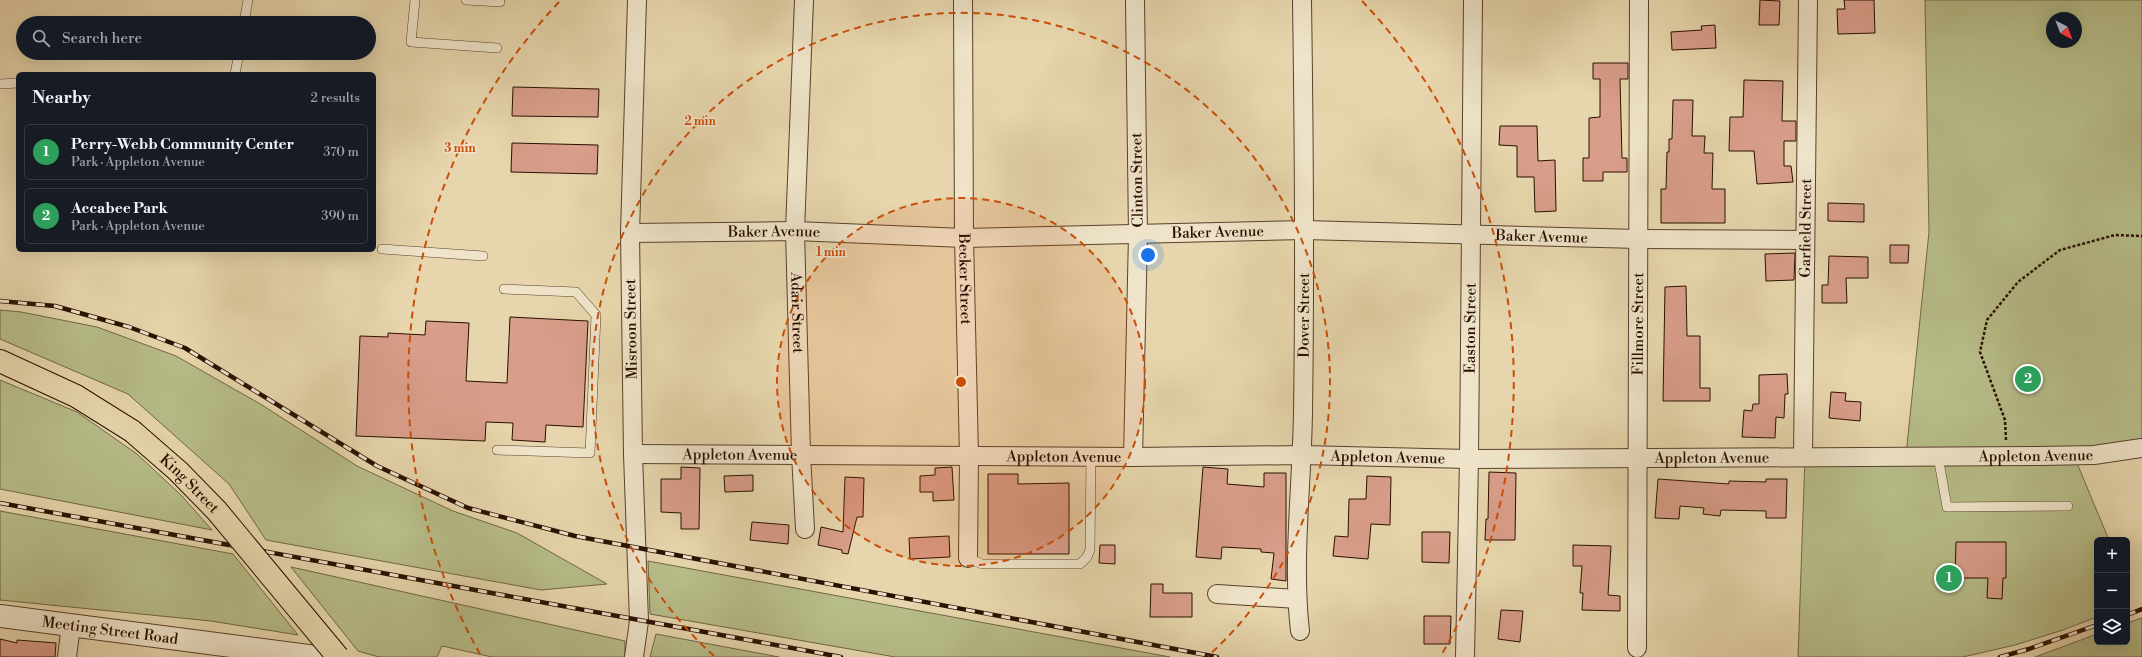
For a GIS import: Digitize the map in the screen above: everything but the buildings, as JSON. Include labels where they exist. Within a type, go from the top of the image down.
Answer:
[{"type":"main road","name":"King Street","points":[[0,361],[76,396],[132,431],[178,471],[217,512],[338,657]]},
{"type":"street","name":"Misroon Street","points":[[634,657],[639,621],[633,454],[630,233],[637,0]]},
{"type":"street","name":"Adair Street","points":[[804,0],[795,231],[801,454],[805,529]]},
{"type":"street","name":"Becker Street","points":[[963,0],[964,238],[969,456],[968,558]]},
{"type":"street","name":"Clinton Street","points":[[1133,457],[1138,235],[1135,0]]},
{"type":"street","name":"Dover Street","points":[[1300,631],[1297,599],[1302,455],[1305,230],[1302,0]]},
{"type":"street","name":"Easton Street","points":[[1465,657],[1469,459],[1473,0]]},
{"type":"street","name":"Fillmore Street","points":[[1637,648],[1639,0]]},
{"type":"street","name":"Garfield Street","points":[[1803,456],[1808,0]]},
{"type":"street","name":"Baker Avenue","points":[[630,233],[795,231],[964,238],[1305,230],[1639,239],[1806,240]]},
{"type":"street","name":"Appleton Avenue","points":[[633,454],[1133,457],[1302,455],[1469,459],[2094,455],[2142,448]]},
{"type":"street","points":[[1217,594],[1297,599]]},
{"type":"street","name":"Meeting Street Road","points":[[0,616],[71,625],[172,648],[316,657]]},
{"type":"street","points":[[67,657],[71,625]]},
{"type":"lane","points":[[245,16],[248,0]]},
{"type":"lane","points":[[415,0],[411,42],[497,48]]},
{"type":"lane","points":[[466,0],[500,2]]},
{"type":"lane","points":[[235,72],[238,60]]},
{"type":"lane","points":[[0,84],[16,83]]},
{"type":"lane","points":[[382,249],[482,256]]},
{"type":"lane","points":[[497,450],[590,453],[596,315],[576,292],[504,289]]},
{"type":"lane","points":[[968,558],[982,564],[1080,564],[1087,557],[1090,550],[1091,456]]},
{"type":"lane","points":[[1938,456],[1947,507],[2068,506]]},
{"type":"path","points":[[2005,456],[2005,420],[1980,352],[1987,320],[2018,282],[2060,250],[2115,235],[2142,236]]},
{"type":"green space","points":[[1925,0],[2142,0],[2142,448],[1906,455],[1929,232]]},
{"type":"green space","points":[[0,310],[21,312],[97,327],[176,356],[262,405],[357,466],[453,511],[517,533],[607,584],[541,590],[266,540],[229,484],[128,394],[0,339]]},
{"type":"green space","points":[[0,380],[77,412],[137,454],[181,495],[212,530],[0,489]]},
{"type":"green space","points":[[2074,456],[2108,537],[2094,537],[2094,618],[2063,630],[2015,645],[1963,657],[1798,657],[1805,457]]},
{"type":"green space","points":[[0,511],[233,554],[298,635],[211,621],[0,600]]},
{"type":"green space","points":[[648,561],[1170,657],[895,657],[650,614]]},
{"type":"green space","points":[[291,567],[625,641],[625,657],[492,657],[442,646],[437,657],[379,657],[358,651]]},
{"type":"green space","points":[[2142,618],[2142,657],[2035,657],[2094,635],[2094,645],[2130,645],[2130,622]]},
{"type":"green space","points":[[656,634],[779,657],[650,657]]},
{"type":"railway","points":[[0,301],[55,306],[129,327],[185,348],[377,466],[468,508],[575,536],[1217,657]]},
{"type":"railway","points":[[0,503],[841,657]]},
{"type":"railway","points":[[2130,614],[2142,609]]},
{"type":"railway","points":[[2000,657],[2029,649],[2094,626]]},
{"type":"place","name":"Accabee Park","points":[[2028,379]]},
{"type":"place","name":"Perry-Webb Community Center","points":[[1949,578]]}]
